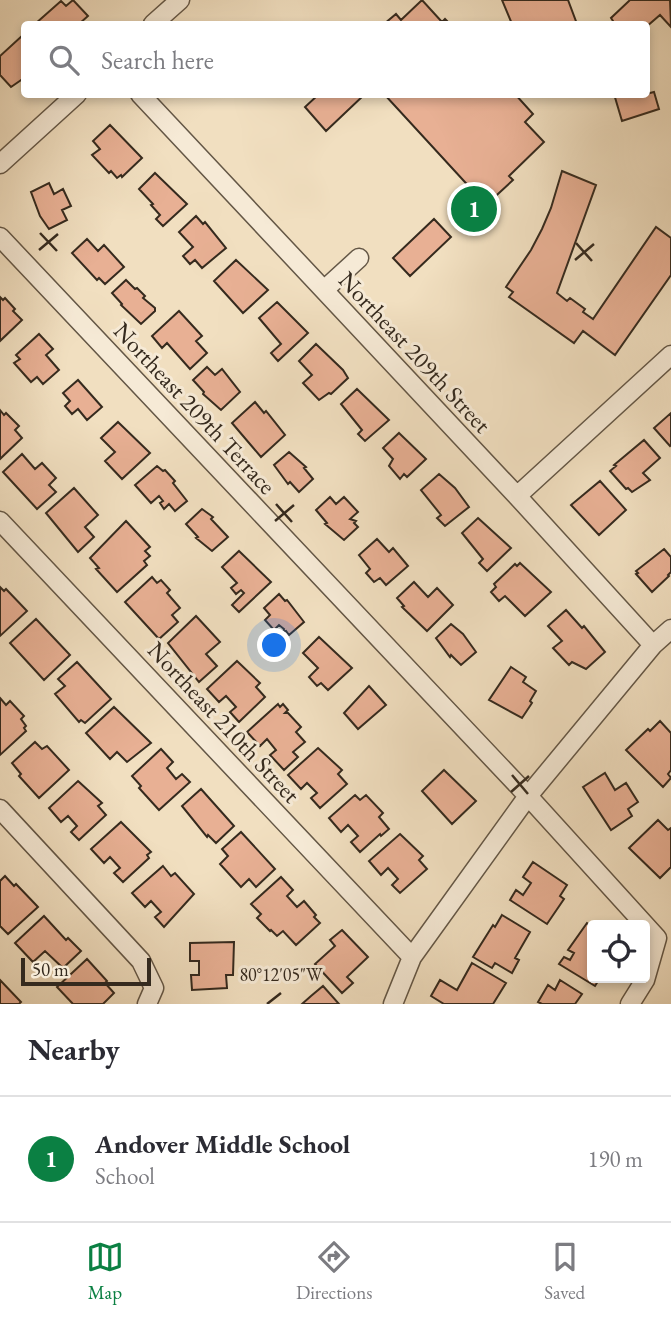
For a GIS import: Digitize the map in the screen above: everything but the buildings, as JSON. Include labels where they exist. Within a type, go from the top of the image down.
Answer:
[{"type":"street","points":[[156,21],[180,0]]},
{"type":"street","points":[[0,164],[73,98]]},
{"type":"street","name":"Northeast 209th Street","points":[[144,98],[653,645]]},
{"type":"street","name":"Northeast 209th Terrace","points":[[0,237],[527,796],[657,938],[645,980],[630,1004]]},
{"type":"street","points":[[324,290],[359,258]]},
{"type":"street","points":[[517,496],[671,355]]},
{"type":"street","name":"Northeast 210th Street","points":[[0,521],[412,957]]},
{"type":"street","points":[[393,1004],[412,957],[527,796],[653,645],[671,629]]},
{"type":"street","points":[[0,809],[141,961],[151,996]]},
{"type":"place","name":"Andover Middle School","points":[[474,209]]}]
